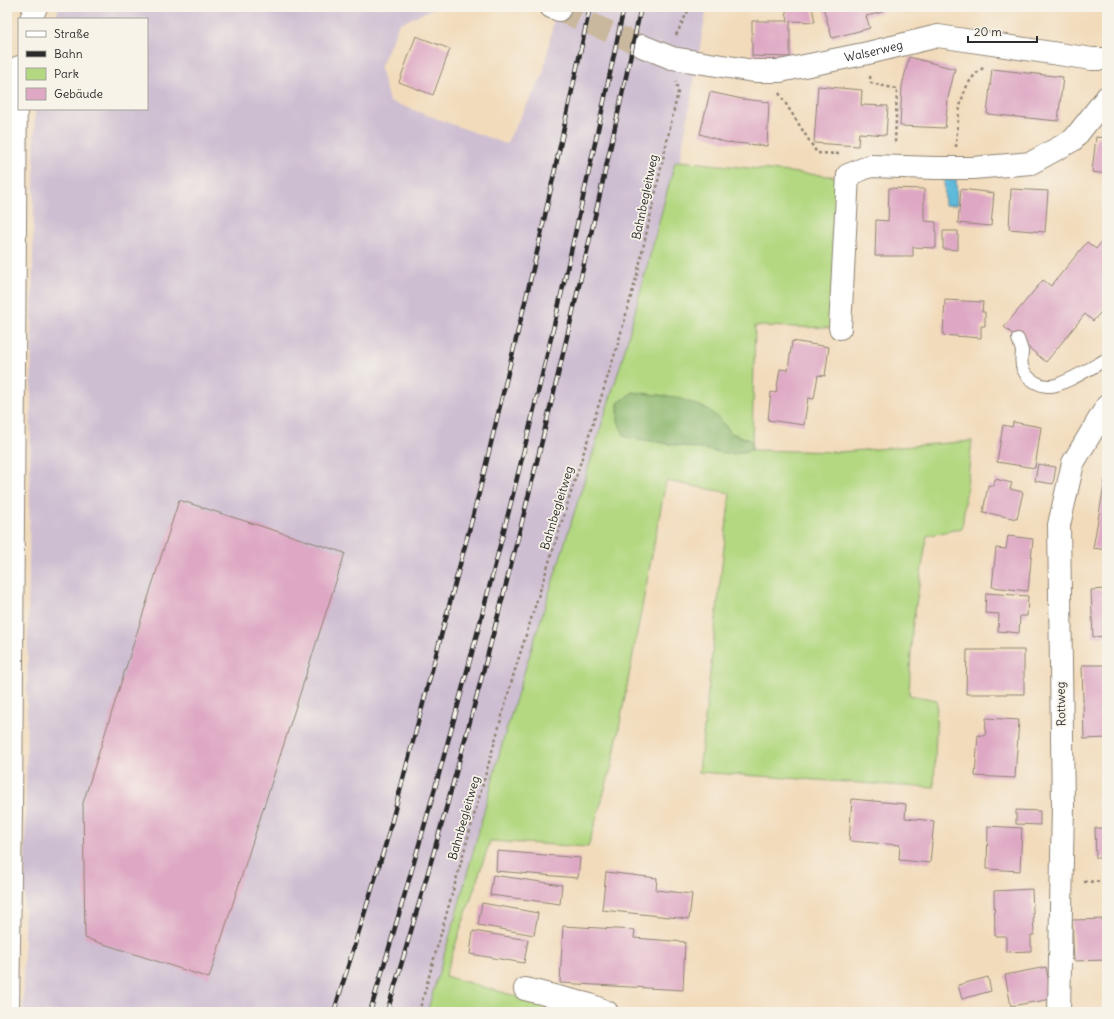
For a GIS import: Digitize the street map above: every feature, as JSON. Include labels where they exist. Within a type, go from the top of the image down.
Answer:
[{"type":"street","points":[[32,18],[36,7]]},
{"type":"street","name":"Walserweg","points":[[642,46],[672,58],[754,71],[780,71],[868,53],[938,36],[1107,59]]},
{"type":"street","points":[[8,1012],[16,79],[18,71]]},
{"type":"street","points":[[840,328],[848,175],[870,166],[966,168],[1031,163],[1073,140],[1107,97]]},
{"type":"street","name":"Rottweg","points":[[1060,1012],[1063,806],[1058,525],[1073,463],[1107,406]]},
{"type":"street","points":[[525,989],[590,1005],[607,1012]]},
{"type":"lane","points":[[1018,339],[1022,351],[1021,360],[1023,370],[1028,377],[1043,386],[1051,386],[1061,383],[1107,359]]},
{"type":"path","name":"Bahnbegleitweg","points":[[419,1012],[514,673],[617,347],[637,275],[678,92],[672,58],[675,38],[690,7]]},
{"type":"path","points":[[868,53],[871,83],[897,89],[895,148]]},
{"type":"path","points":[[955,150],[960,105],[969,80],[980,69],[990,63]]},
{"type":"path","points":[[780,71],[778,92],[817,153],[844,154]]},
{"type":"shaded area","points":[[59,7],[437,7],[399,24],[380,68],[389,101],[506,144],[543,75],[556,7],[707,7],[680,161],[675,162],[622,360],[561,555],[427,1012],[23,1012],[35,110],[148,110],[148,18],[55,18]]},
{"type":"green space","points":[[680,161],[839,177],[834,328],[755,326],[752,441],[731,433],[722,421],[732,454],[752,450],[840,452],[972,441],[962,528],[927,536],[912,629],[909,695],[937,700],[934,788],[699,772],[730,493],[666,481],[612,765],[588,847],[490,841],[445,976],[572,1012],[427,1012],[456,915],[504,737],[622,360],[675,162]]},
{"type":"green space","points":[[633,392],[676,397],[708,409],[722,421],[731,433],[752,441],[752,450],[732,454],[625,437],[618,421],[618,403]]},
{"type":"water","points":[[944,178],[956,178],[957,205],[945,205]]},
{"type":"building","points":[[785,7],[812,7],[815,22],[790,21],[790,57],[752,56],[752,21],[788,21]]},
{"type":"building","points":[[823,7],[882,7],[883,12],[866,16],[870,28],[832,38]]},
{"type":"building","points":[[906,7],[927,7],[927,8],[906,10]]},
{"type":"building","points":[[416,36],[450,49],[433,95],[399,82]]},
{"type":"building","points":[[909,57],[955,69],[948,98],[945,128],[900,126],[902,86]]},
{"type":"building","points":[[992,69],[1063,77],[1058,121],[987,114]]},
{"type":"building","points":[[818,86],[862,90],[861,105],[888,106],[886,135],[859,133],[858,146],[814,143]]},
{"type":"building","points":[[710,92],[742,99],[769,102],[767,146],[725,142],[700,134]]},
{"type":"building","points":[[1096,137],[1107,138],[1107,174],[1092,172]]},
{"type":"building","points":[[889,188],[924,189],[924,221],[936,222],[936,248],[913,247],[913,256],[875,256],[876,220],[888,221]]},
{"type":"building","points":[[961,189],[994,193],[991,226],[958,223]]},
{"type":"building","points":[[1011,189],[1048,191],[1045,232],[1009,229]]},
{"type":"building","points":[[943,231],[958,231],[958,250],[943,249]]},
{"type":"building","points":[[1107,235],[1107,305],[1093,321],[1085,314],[1046,362],[1004,327],[1043,280],[1051,286],[1087,242],[1096,249]]},
{"type":"building","points":[[945,300],[983,302],[982,312],[985,312],[985,326],[981,326],[981,338],[943,335]]},
{"type":"building","points":[[792,341],[829,347],[825,376],[818,375],[814,399],[808,398],[804,425],[768,420],[771,392],[776,393],[780,369],[788,370]]},
{"type":"building","points":[[1013,422],[1041,427],[1035,468],[997,462],[1003,425],[1012,427]]},
{"type":"building","points":[[1038,464],[1056,467],[1053,484],[1035,481]]},
{"type":"building","points":[[995,479],[1012,483],[1010,489],[1023,492],[1017,519],[983,512],[988,485],[994,486]]},
{"type":"building","points":[[1105,480],[1107,480],[1107,550],[1093,548]]},
{"type":"building","points":[[179,500],[345,553],[209,978],[85,938],[83,803]]},
{"type":"building","points":[[1008,536],[1033,539],[1028,591],[992,587],[996,548],[1006,549]]},
{"type":"building","points":[[1107,589],[1107,636],[1093,637],[1091,590]]},
{"type":"building","points":[[986,593],[1028,596],[1027,616],[1020,616],[1019,633],[998,631],[999,614],[985,613]]},
{"type":"building","points":[[967,650],[1024,650],[1024,694],[966,694]]},
{"type":"building","points":[[1082,665],[1107,665],[1107,738],[1084,739]]},
{"type":"building","points":[[986,718],[1019,720],[1015,778],[975,776],[978,735],[985,736]]},
{"type":"building","points":[[852,799],[906,804],[905,818],[934,821],[930,863],[899,860],[900,845],[849,841]]},
{"type":"building","points":[[1016,810],[1040,811],[1040,825],[1016,824]]},
{"type":"building","points":[[988,826],[1022,828],[1020,871],[987,869]]},
{"type":"building","points":[[1095,828],[1107,828],[1107,858],[1096,858]]},
{"type":"building","points":[[497,851],[580,858],[578,878],[496,871]]},
{"type":"building","points":[[606,872],[657,878],[656,890],[692,894],[689,919],[602,910]]},
{"type":"building","points":[[493,875],[562,885],[560,904],[490,895]]},
{"type":"building","points":[[1032,889],[1034,935],[1031,935],[1031,951],[1006,952],[1006,936],[995,936],[994,891]]},
{"type":"building","points":[[482,903],[538,913],[534,935],[478,925]]},
{"type":"building","points":[[1107,919],[1107,960],[1074,961],[1072,920]]},
{"type":"building","points":[[563,926],[635,930],[634,938],[685,942],[683,990],[560,983]]},
{"type":"building","points":[[473,931],[528,940],[524,963],[470,954]]},
{"type":"building","points":[[1046,967],[1052,999],[1011,1006],[1005,975]]},
{"type":"building","points":[[988,977],[991,991],[962,999],[958,985]]},
{"type":"tunnel","points":[[559,10],[642,46]]},
{"type":"railway","points":[[334,1012],[386,843],[479,493],[538,248],[590,7]]},
{"type":"railway","points":[[370,1012],[443,760],[510,507],[570,255],[624,7]]},
{"type":"railway","points":[[387,1012],[459,763],[524,512],[585,260],[641,7]]}]
